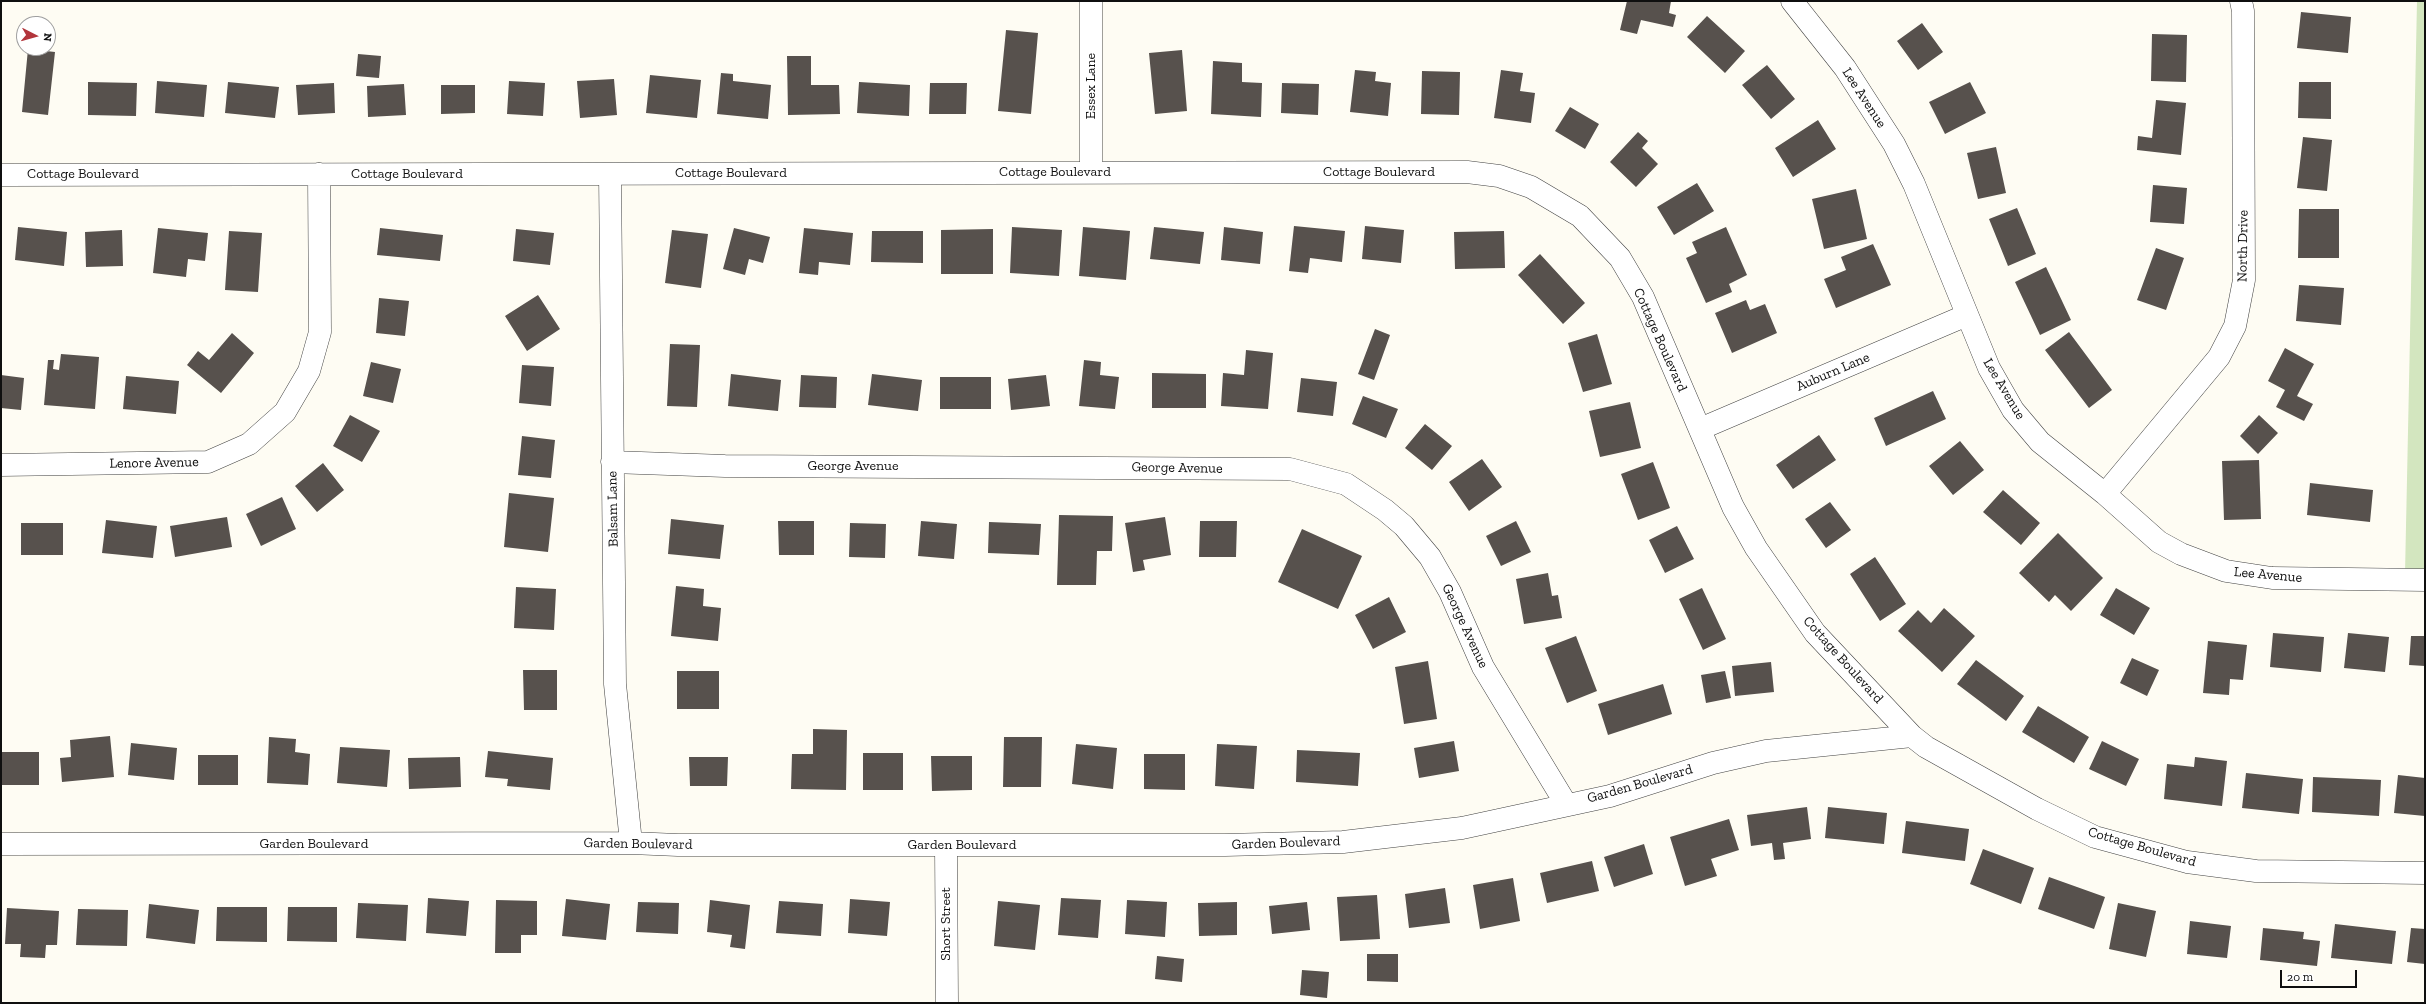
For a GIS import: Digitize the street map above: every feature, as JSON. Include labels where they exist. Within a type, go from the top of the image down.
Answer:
[{"type":"street","name":"Essex Lane","points":[[1091,1],[1091,172]]},
{"type":"street","name":"Lee Avenue","points":[[1792,1],[1845,68],[1894,144],[1914,184],[1990,368],[2013,410],[2040,442],[2104,494],[2159,542],[2180,554],[2226,571],[2272,578],[2425,580]]},
{"type":"street","name":"North Drive","points":[[2104,494],[2219,357],[2235,326],[2244,280],[2243,11],[2241,1]]},
{"type":"street","name":"Cottage Boulevard","points":[[1,175],[1467,172],[1499,176],[1531,187],[1580,216],[1620,258],[1643,297],[1733,507],[1756,548],[1815,633],[1912,736],[1926,747],[2037,809],[2095,837],[2187,862],[2256,871],[2425,873]]},
{"type":"street","name":"Lenore Avenue","points":[[1,465],[208,462],[249,444],[285,412],[309,371],[320,332],[319,174]]},
{"type":"street","name":"Balsam Lane","points":[[610,174],[615,684],[631,843]]},
{"type":"street","name":"Auburn Lane","points":[[1700,429],[1967,315]]},
{"type":"street","name":"George Avenue","points":[[612,462],[725,466],[1290,469],[1346,484],[1385,510],[1404,526],[1430,557],[1450,592],[1483,667],[1566,804]]},
{"type":"street","name":"Garden Boulevard","points":[[1,844],[631,843],[678,845],[1225,845],[1343,842],[1462,828],[1566,804],[1610,796],[1712,763],[1766,751],[1912,736]]},
{"type":"street","name":"Short Street","points":[[946,845],[947,1003]]},
{"type":"green space","points":[[2417,1],[2425,1],[2425,575],[2405,574]]},
{"type":"building","points":[[1627,1],[1671,1],[1669,13],[1676,15],[1673,27],[1641,20],[1637,34],[1620,30]]},
{"type":"building","points":[[2301,12],[2351,17],[2348,53],[2297,48]]},
{"type":"building","points":[[1707,16],[1745,51],[1725,73],[1687,37]]},
{"type":"building","points":[[1922,23],[1943,52],[1918,70],[1897,41]]},
{"type":"building","points":[[1006,30],[1038,33],[1031,114],[998,111]]},
{"type":"building","points":[[2152,34],[2187,35],[2186,82],[2151,81]]},
{"type":"building","points":[[1182,50],[1187,111],[1155,114],[1149,53]]},
{"type":"building","points":[[358,54],[381,56],[379,78],[356,76]]},
{"type":"building","points":[[27,56],[55,56],[48,115],[22,112]]},
{"type":"building","points":[[787,56],[811,56],[811,85],[839,85],[840,114],[788,115]]},
{"type":"building","points":[[1213,61],[1242,63],[1242,82],[1262,83],[1261,117],[1211,114]]},
{"type":"building","points":[[1767,65],[1795,99],[1771,119],[1742,85]]},
{"type":"building","points":[[1355,70],[1376,72],[1375,81],[1391,83],[1388,116],[1350,112]]},
{"type":"building","points":[[1501,70],[1523,73],[1520,91],[1535,93],[1531,123],[1494,118]]},
{"type":"building","points":[[1422,71],[1460,72],[1459,115],[1421,114]]},
{"type":"building","points":[[721,73],[733,74],[733,81],[771,85],[768,119],[717,114]]},
{"type":"building","points":[[650,75],[701,80],[697,118],[646,113]]},
{"type":"building","points":[[614,79],[617,115],[580,118],[577,81]]},
{"type":"building","points":[[157,81],[207,85],[204,117],[155,113]]},
{"type":"building","points":[[509,81],[545,83],[543,116],[507,114]]},
{"type":"building","points":[[88,82],[137,83],[136,116],[88,115]]},
{"type":"building","points":[[228,82],[279,87],[275,118],[225,113]]},
{"type":"building","points":[[859,82],[910,85],[909,116],[857,113]]},
{"type":"building","points":[[1970,82],[1986,113],[1945,134],[1929,102]]},
{"type":"building","points":[[2299,82],[2331,82],[2331,119],[2298,118]]},
{"type":"building","points":[[334,83],[335,113],[298,115],[296,85]]},
{"type":"building","points":[[930,83],[967,83],[966,114],[929,114]]},
{"type":"building","points":[[1282,83],[1319,84],[1318,115],[1281,113]]},
{"type":"building","points":[[404,84],[406,115],[368,117],[367,86]]},
{"type":"building","points":[[441,85],[475,85],[475,113],[441,114]]},
{"type":"building","points":[[2156,100],[2186,103],[2181,155],[2137,150],[2138,136],[2152,138]]},
{"type":"building","points":[[1570,107],[1599,124],[1585,149],[1555,131]]},
{"type":"building","points":[[1818,120],[1836,149],[1793,177],[1775,148]]},
{"type":"building","points":[[1638,132],[1648,141],[1642,148],[1658,164],[1636,187],[1610,162]]},
{"type":"building","points":[[2303,137],[2332,140],[2327,191],[2297,188]]},
{"type":"building","points":[[1996,147],[2006,193],[1978,199],[1967,153]]},
{"type":"building","points":[[1697,183],[1714,211],[1674,235],[1657,207]]},
{"type":"building","points":[[2153,185],[2187,188],[2184,224],[2150,222]]},
{"type":"building","points":[[1856,189],[1867,239],[1824,249],[1812,199]]},
{"type":"building","points":[[2017,208],[2036,254],[2008,266],[1989,219]]},
{"type":"building","points":[[2299,209],[2339,209],[2339,258],[2298,258]]},
{"type":"building","points":[[1294,226],[1345,231],[1342,262],[1310,258],[1308,273],[1289,271]]},
{"type":"building","points":[[1365,226],[1404,230],[1401,263],[1362,259]]},
{"type":"building","points":[[18,227],[67,232],[64,266],[15,260]]},
{"type":"building","points":[[1012,227],[1062,230],[1059,276],[1010,273]]},
{"type":"building","points":[[1083,227],[1130,231],[1126,280],[1079,276]]},
{"type":"building","points":[[1154,227],[1204,232],[1200,264],[1150,259]]},
{"type":"building","points":[[1224,227],[1263,232],[1260,264],[1221,260]]},
{"type":"building","points":[[1726,227],[1747,275],[1729,284],[1732,292],[1706,303],[1686,258],[1697,253],[1692,242]]},
{"type":"building","points":[[158,228],[208,233],[205,261],[188,259],[186,277],[153,273]]},
{"type":"building","points":[[380,228],[443,235],[440,261],[377,255]]},
{"type":"building","points":[[734,228],[770,237],[763,263],[749,259],[745,275],[723,269]]},
{"type":"building","points":[[804,228],[853,233],[850,265],[819,262],[818,275],[799,273]]},
{"type":"building","points":[[516,229],[554,233],[550,265],[513,261]]},
{"type":"building","points":[[993,229],[993,274],[941,274],[941,230]]},
{"type":"building","points":[[122,230],[123,266],[86,267],[85,232]]},
{"type":"building","points":[[672,230],[708,234],[701,288],[665,283]]},
{"type":"building","points":[[229,231],[262,233],[258,292],[225,290]]},
{"type":"building","points":[[872,231],[923,231],[923,263],[871,262]]},
{"type":"building","points":[[1504,231],[1505,268],[1455,269],[1454,232]]},
{"type":"building","points":[[1873,244],[1891,285],[1836,308],[1824,279],[1846,270],[1841,257]]},
{"type":"building","points":[[2156,248],[2184,258],[2166,310],[2137,300]]},
{"type":"building","points":[[1540,254],[1585,303],[1563,324],[1518,275]]},
{"type":"building","points":[[2046,267],[2071,320],[2040,335],[2015,282]]},
{"type":"building","points":[[2299,285],[2344,288],[2341,325],[2296,321]]},
{"type":"building","points":[[538,295],[560,329],[527,351],[505,316]]},
{"type":"building","points":[[379,298],[409,301],[405,336],[376,333]]},
{"type":"building","points":[[1746,300],[1750,310],[1765,304],[1777,333],[1732,353],[1715,313]]},
{"type":"building","points":[[1375,329],[1390,335],[1374,380],[1358,374]]},
{"type":"building","points":[[2069,332],[2112,390],[2089,408],[2045,350]]},
{"type":"building","points":[[232,333],[254,353],[221,393],[187,365],[198,351],[209,360]]},
{"type":"building","points":[[1597,334],[1612,384],[1583,392],[1568,343]]},
{"type":"building","points":[[670,344],[700,345],[697,407],[667,406]]},
{"type":"building","points":[[2285,348],[2314,364],[2297,396],[2313,404],[2304,421],[2276,407],[2285,390],[2268,381]]},
{"type":"building","points":[[1246,350],[1273,353],[1268,409],[1221,406],[1223,373],[1244,375]]},
{"type":"building","points":[[61,354],[99,357],[95,409],[44,405],[48,360],[54,360],[53,369],[59,370]]},
{"type":"building","points":[[1084,360],[1101,362],[1100,375],[1119,377],[1115,409],[1079,406]]},
{"type":"building","points":[[371,362],[401,369],[393,403],[363,396]]},
{"type":"building","points":[[522,365],[554,367],[551,406],[519,403]]},
{"type":"building","points":[[1152,373],[1206,374],[1206,408],[1152,408]]},
{"type":"building","points":[[731,374],[781,380],[778,411],[728,406]]},
{"type":"building","points":[[872,374],[922,380],[918,411],[868,405]]},
{"type":"building","points":[[1,375],[24,378],[21,410],[1,408]]},
{"type":"building","points":[[801,375],[837,377],[836,408],[799,407]]},
{"type":"building","points":[[1046,375],[1050,406],[1011,410],[1008,379]]},
{"type":"building","points":[[126,376],[179,381],[176,414],[123,409]]},
{"type":"building","points":[[940,377],[991,377],[991,409],[940,409]]},
{"type":"building","points":[[1301,378],[1337,382],[1333,416],[1297,412]]},
{"type":"building","points":[[1933,391],[1946,419],[1886,446],[1874,418]]},
{"type":"building","points":[[1363,396],[1398,409],[1386,438],[1352,424]]},
{"type":"building","points":[[1630,402],[1641,448],[1600,457],[1589,411]]},
{"type":"building","points":[[350,415],[380,431],[362,462],[333,446]]},
{"type":"building","points":[[2259,415],[2278,433],[2258,454],[2240,436]]},
{"type":"building","points":[[1425,424],[1452,446],[1432,470],[1405,448]]},
{"type":"building","points":[[1819,435],[1836,460],[1793,489],[1776,465]]},
{"type":"building","points":[[522,436],[555,440],[551,478],[518,475]]},
{"type":"building","points":[[1960,441],[1984,470],[1953,495],[1929,466]]},
{"type":"building","points":[[1482,459],[1502,487],[1469,511],[1449,482]]},
{"type":"building","points":[[2259,460],[2261,519],[2224,520],[2222,461]]},
{"type":"building","points":[[1653,462],[1670,508],[1638,520],[1621,474]]},
{"type":"building","points":[[323,463],[344,490],[317,512],[295,486]]},
{"type":"building","points":[[2310,483],[2373,490],[2370,522],[2307,515]]},
{"type":"building","points":[[2003,490],[2040,523],[2021,545],[1983,512]]},
{"type":"building","points":[[509,493],[554,498],[548,552],[504,547]]},
{"type":"building","points":[[282,497],[296,529],[261,546],[246,514]]},
{"type":"building","points":[[1830,502],[1851,530],[1826,548],[1805,519]]},
{"type":"building","points":[[1059,515],[1113,516],[1112,551],[1097,551],[1096,585],[1057,585]]},
{"type":"building","points":[[227,517],[232,547],[175,557],[170,526]]},
{"type":"building","points":[[1165,517],[1171,555],[1143,560],[1145,570],[1133,572],[1125,523]]},
{"type":"building","points":[[671,519],[724,525],[720,559],[668,554]]},
{"type":"building","points":[[106,520],[157,526],[153,558],[102,553]]},
{"type":"building","points":[[778,521],[814,521],[814,555],[779,555]]},
{"type":"building","points":[[921,521],[957,524],[954,559],[918,556]]},
{"type":"building","points":[[1200,521],[1237,521],[1236,557],[1199,557]]},
{"type":"building","points":[[1516,521],[1531,552],[1501,566],[1486,536]]},
{"type":"building","points":[[989,522],[1041,524],[1039,555],[988,553]]},
{"type":"building","points":[[21,523],[63,523],[63,555],[21,555]]},
{"type":"building","points":[[850,523],[886,524],[885,558],[849,557]]},
{"type":"building","points":[[1677,526],[1694,559],[1665,573],[1649,540]]},
{"type":"building","points":[[1302,529],[1362,556],[1338,609],[1278,582]]},
{"type":"building","points":[[2058,533],[2103,578],[2071,611],[2055,595],[2049,602],[2019,573]]},
{"type":"building","points":[[1875,557],[1906,604],[1880,621],[1850,574]]},
{"type":"building","points":[[1548,573],[1552,596],[1558,595],[1562,618],[1524,624],[1516,579]]},
{"type":"building","points":[[676,586],[704,589],[703,606],[721,608],[718,641],[671,636]]},
{"type":"building","points":[[516,587],[556,589],[554,630],[514,628]]},
{"type":"building","points":[[1702,588],[1726,639],[1703,650],[1679,599]]},
{"type":"building","points":[[2116,588],[2150,608],[2134,635],[2100,615]]},
{"type":"building","points":[[1389,597],[1406,632],[1373,649],[1355,615]]},
{"type":"building","points":[[1944,608],[1975,636],[1942,672],[1898,631],[1918,610],[1931,623]]},
{"type":"building","points":[[2273,633],[2324,637],[2321,672],[2270,667]]},
{"type":"building","points":[[2348,633],[2389,637],[2385,672],[2344,668]]},
{"type":"building","points":[[1576,636],[1597,691],[1567,703],[1545,648]]},
{"type":"building","points":[[2411,636],[2425,636],[2425,666],[2409,665]]},
{"type":"building","points":[[2208,641],[2247,645],[2243,680],[2230,679],[2229,695],[2203,693]]},
{"type":"building","points":[[2132,658],[2159,670],[2147,696],[2120,683]]},
{"type":"building","points":[[1976,660],[2024,696],[2006,721],[1957,684]]},
{"type":"building","points":[[1428,661],[1437,719],[1404,724],[1395,667]]},
{"type":"building","points":[[1771,662],[1774,692],[1735,696],[1732,666]]},
{"type":"building","points":[[523,670],[557,670],[557,710],[524,710]]},
{"type":"building","points":[[677,671],[719,671],[719,709],[677,709]]},
{"type":"building","points":[[1725,671],[1731,698],[1706,703],[1701,675]]},
{"type":"building","points":[[1663,684],[1672,714],[1608,735],[1598,704]]},
{"type":"building","points":[[2038,706],[2089,737],[2074,763],[2022,732]]},
{"type":"building","points":[[813,729],[847,730],[846,790],[791,789],[792,754],[813,754]]},
{"type":"building","points":[[110,736],[114,777],[62,782],[60,758],[71,757],[70,740]]},
{"type":"building","points":[[269,737],[296,739],[295,752],[310,754],[308,785],[267,783]]},
{"type":"building","points":[[1004,737],[1042,737],[1041,787],[1003,787]]},
{"type":"building","points":[[1454,741],[1459,771],[1419,778],[1414,748]]},
{"type":"building","points":[[2102,741],[2139,759],[2126,786],[2089,769]]},
{"type":"building","points":[[131,743],[177,748],[174,780],[128,775]]},
{"type":"building","points":[[1076,744],[1117,748],[1113,789],[1072,784]]},
{"type":"building","points":[[1217,744],[1257,746],[1254,789],[1215,786]]},
{"type":"building","points":[[340,747],[390,750],[387,787],[337,783]]},
{"type":"building","points":[[1297,750],[1360,753],[1358,786],[1296,782]]},
{"type":"building","points":[[488,751],[553,758],[550,790],[507,786],[508,779],[485,777]]},
{"type":"building","points":[[1,752],[39,752],[39,785],[1,785]]},
{"type":"building","points":[[863,753],[903,753],[903,790],[863,790]]},
{"type":"building","points":[[1144,754],[1185,754],[1185,790],[1144,789]]},
{"type":"building","points":[[198,755],[238,755],[238,785],[198,785]]},
{"type":"building","points":[[931,756],[972,756],[972,790],[932,791]]},
{"type":"building","points":[[460,757],[461,787],[409,789],[408,758]]},
{"type":"building","points":[[689,757],[728,757],[727,786],[690,786]]},
{"type":"building","points":[[2195,757],[2227,761],[2222,806],[2164,799],[2167,764],[2194,767]]},
{"type":"building","points":[[2246,773],[2303,779],[2299,814],[2242,808]]},
{"type":"building","points":[[2398,775],[2425,778],[2425,816],[2394,813]]},
{"type":"building","points":[[2313,777],[2381,780],[2379,816],[2312,812]]},
{"type":"building","points":[[1807,807],[1811,839],[1783,843],[1785,859],[1774,860],[1772,843],[1751,846],[1747,815]]},
{"type":"building","points":[[1828,807],[1887,813],[1884,844],[1825,838]]},
{"type":"building","points":[[1729,819],[1739,850],[1711,859],[1717,876],[1685,886],[1670,837]]},
{"type":"building","points":[[1906,821],[1969,829],[1965,861],[1902,853]]},
{"type":"building","points":[[1644,844],[1653,874],[1614,887],[1604,857]]},
{"type":"building","points":[[1983,849],[2034,868],[2021,904],[1970,884]]},
{"type":"building","points":[[1592,861],[1599,891],[1547,903],[1540,873]]},
{"type":"building","points":[[2049,877],[2105,897],[2094,929],[2038,909]]},
{"type":"building","points":[[1513,878],[1520,921],[1480,929],[1473,885]]},
{"type":"building","points":[[1445,888],[1450,923],[1409,928],[1405,894]]},
{"type":"building","points":[[1377,895],[1380,939],[1340,941],[1337,897]]},
{"type":"building","points":[[428,898],[469,901],[466,936],[426,933]]},
{"type":"building","points":[[1061,898],[1101,900],[1098,938],[1058,935]]},
{"type":"building","points":[[566,899],[610,904],[606,940],[562,936]]},
{"type":"building","points":[[850,899],[890,902],[887,936],[848,933]]},
{"type":"building","points":[[496,900],[537,901],[537,935],[521,935],[521,953],[495,953]]},
{"type":"building","points":[[710,900],[750,905],[745,949],[730,947],[732,935],[707,932]]},
{"type":"building","points":[[1127,900],[1167,902],[1165,937],[1125,934]]},
{"type":"building","points":[[779,901],[823,904],[821,936],[776,933]]},
{"type":"building","points":[[998,901],[1040,905],[1035,950],[994,946]]},
{"type":"building","points":[[638,902],[679,903],[678,934],[636,932]]},
{"type":"building","points":[[1237,902],[1237,935],[1199,936],[1198,903]]},
{"type":"building","points":[[1307,902],[1310,930],[1272,934],[1269,906]]},
{"type":"building","points":[[358,903],[408,905],[406,941],[356,938]]},
{"type":"building","points":[[2118,903],[2156,911],[2146,957],[2109,949]]},
{"type":"building","points":[[149,904],[199,910],[195,944],[146,938]]},
{"type":"building","points":[[217,907],[267,907],[267,942],[216,941]]},
{"type":"building","points":[[288,907],[337,907],[337,942],[287,941]]},
{"type":"building","points":[[7,908],[59,911],[57,945],[46,945],[45,958],[20,957],[21,944],[5,944]]},
{"type":"building","points":[[78,909],[128,910],[127,946],[76,945]]},
{"type":"building","points":[[2190,921],[2231,926],[2227,958],[2187,954]]},
{"type":"building","points":[[2335,924],[2396,931],[2392,964],[2331,958]]},
{"type":"building","points":[[2263,928],[2304,932],[2303,939],[2320,941],[2317,966],[2260,960]]},
{"type":"building","points":[[2411,928],[2425,929],[2425,964],[2407,962]]},
{"type":"building","points":[[1367,954],[1398,954],[1398,982],[1367,981]]},
{"type":"building","points":[[1157,956],[1184,959],[1182,982],[1155,979]]},
{"type":"building","points":[[1302,970],[1329,972],[1327,998],[1300,995]]}]
